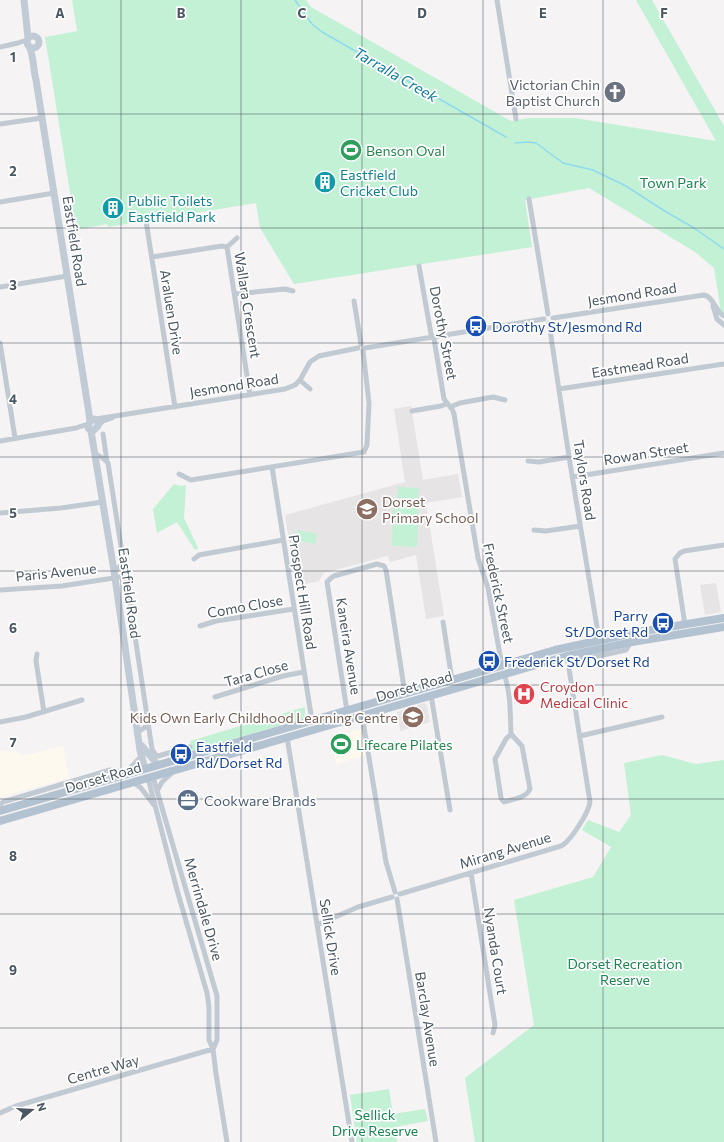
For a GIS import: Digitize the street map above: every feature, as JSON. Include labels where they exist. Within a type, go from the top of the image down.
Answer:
[{"type":"main road","name":"Eastfield Road","points":[[24,3],[36,36],[40,41],[30,43]]},
{"type":"main road","name":"Eastfield Road","points":[[24,3],[32,51],[33,70],[36,80],[88,407],[93,425],[95,453],[115,574],[138,735],[142,757],[147,768]]},
{"type":"main road","points":[[30,43],[32,36],[36,36]]},
{"type":"main road","name":"Dorset Road","points":[[0,811],[158,765],[362,715],[452,680],[567,656],[600,644],[724,618]]},
{"type":"main road","name":"Dorset Road","points":[[0,821],[177,769],[286,733],[312,721],[347,711],[406,698],[431,695],[555,650],[600,644],[632,642],[724,627]]},
{"type":"main road","name":"Eastfield Road","points":[[138,735],[150,777]]},
{"type":"main road","points":[[142,746],[158,765]]},
{"type":"main road","points":[[124,776],[142,757]]},
{"type":"street","points":[[497,0],[516,120]]},
{"type":"street","points":[[0,46],[30,43]]},
{"type":"street","points":[[0,124],[42,118]]},
{"type":"street","points":[[0,202],[54,193]]},
{"type":"street","points":[[530,199],[548,314],[553,318],[549,323],[545,322],[544,319],[548,314]]},
{"type":"street","name":"Araluen Drive","points":[[146,221],[175,407]]},
{"type":"street","points":[[227,247],[237,238]]},
{"type":"street","name":"Wallara Crescent","points":[[152,257],[222,246],[227,247],[250,395]]},
{"type":"street","name":"Dorothy Street","points":[[419,266],[431,334],[434,339],[444,399],[448,405]]},
{"type":"street","points":[[0,287],[67,276]]},
{"type":"street","points":[[235,294],[285,289],[293,291]]},
{"type":"street","name":"Jesmond Road","points":[[553,318],[700,295],[707,295],[712,301]]},
{"type":"street","points":[[179,474],[191,480],[362,453],[366,450],[368,442],[369,403],[354,301]]},
{"type":"street","points":[[712,301],[719,312],[724,316]]},
{"type":"street","points":[[712,301],[714,314],[724,325]]},
{"type":"street","name":"Jesmond Road","points":[[0,441],[93,425],[99,417],[122,415],[285,390],[295,385],[300,380],[310,362],[319,356],[433,336],[544,319]]},
{"type":"street","name":"Taylors Road","points":[[549,323],[569,457],[600,644]]},
{"type":"street","points":[[0,343],[2,375],[15,438]]},
{"type":"street","name":"Eastmead Road","points":[[560,389],[724,364]]},
{"type":"street","points":[[300,380],[310,389]]},
{"type":"street","points":[[412,411],[493,398],[505,400]]},
{"type":"street","name":"Frederick Street","points":[[448,405],[454,414],[478,558],[488,588],[503,670],[508,685],[511,734]]},
{"type":"street","points":[[103,434],[123,559],[121,566],[115,574],[123,578],[127,583],[152,749],[158,756],[190,747]]},
{"type":"street","points":[[95,453],[108,463]]},
{"type":"street","name":"Rowan Street","points":[[573,477],[724,453]]},
{"type":"street","points":[[528,461],[539,462],[569,457]]},
{"type":"street","name":"Prospect Hill Road","points":[[272,467],[312,721]]},
{"type":"street","points":[[0,513],[61,508],[103,502]]},
{"type":"street","points":[[534,530],[546,531],[580,526]]},
{"type":"street","points":[[194,559],[199,555],[283,540]]},
{"type":"street","points":[[685,625],[675,559],[684,551],[724,545]]},
{"type":"street","name":"Kaneira Avenue","points":[[347,711],[327,585],[331,578],[377,564],[384,566],[387,575],[406,698]]},
{"type":"street","name":"Paris Avenue","points":[[0,590],[62,586],[115,574]]},
{"type":"street","name":"Como Close","points":[[200,626],[294,609]]},
{"type":"street","points":[[443,622],[452,680]]},
{"type":"street","points":[[577,653],[581,658],[585,659],[626,650],[632,642]]},
{"type":"street","points":[[37,654],[36,661],[44,712]]},
{"type":"street","name":"Mirang Avenue","points":[[317,925],[358,907],[567,843],[590,805],[567,656]]},
{"type":"street","name":"Tara Close","points":[[215,697],[283,676],[304,672]]},
{"type":"street","points":[[431,695],[450,810]]},
{"type":"street","points":[[0,722],[26,717],[82,700]]},
{"type":"street","name":"Barclay Avenue","points":[[362,715],[386,862],[396,895],[436,1142]]},
{"type":"street","points":[[580,736],[662,717]]},
{"type":"street","points":[[138,735],[148,725]]},
{"type":"street","name":"Sellick Drive","points":[[286,733],[352,1142]]},
{"type":"street","points":[[511,734],[522,746],[530,789],[525,796],[504,802],[501,798],[495,759],[506,739],[511,734]]},
{"type":"street","points":[[158,790],[162,782],[177,769]]},
{"type":"street","points":[[0,805],[3,802],[110,770],[121,772],[124,776]]},
{"type":"street","name":"Merrindale Drive","points":[[150,777],[158,790],[216,996],[218,1040],[213,1049]]},
{"type":"street","name":"Merrindale Drive","points":[[150,777],[156,808],[173,875],[207,993],[209,1007],[209,1040],[213,1049],[227,1142]]},
{"type":"street","points":[[133,782],[141,788],[156,808]]},
{"type":"street","points":[[173,875],[181,873]]},
{"type":"street","name":"Nyanda Court","points":[[471,873],[495,1025],[493,1033]]},
{"type":"street","points":[[187,925],[196,923]]},
{"type":"street","name":"Centre Way","points":[[0,1113],[16,1106],[213,1049]]},
{"type":"shaded area","name":"Dorset Primary School","points":[[411,406],[423,480],[458,474],[462,497],[426,503],[444,616],[426,619],[416,555],[390,562],[388,556],[324,573],[319,581],[296,586],[285,515],[405,482],[394,409]]},
{"type":"shaded area","points":[[716,583],[721,612],[705,615],[700,585]]},
{"type":"shaded area","name":"Kids Own Early Childhood Learning Centre","points":[[424,703],[427,705],[430,722],[400,731],[397,712]]},
{"type":"shaded area","points":[[362,729],[366,755],[336,764],[332,737]]},
{"type":"shaded area","points":[[63,746],[69,778],[0,797],[0,752],[13,750],[21,755],[26,755]]},
{"type":"green space","name":"Town Park","points":[[72,0],[306,0],[311,7],[511,121],[529,118],[575,118],[716,141],[636,0],[652,0],[724,126],[724,313],[721,312],[714,268],[695,252],[589,188],[525,200],[532,247],[294,284],[260,228],[256,203],[108,227],[107,224],[76,230],[45,37],[77,31]]},
{"type":"green space","points":[[174,484],[181,486],[186,485],[184,518],[198,548],[195,550],[177,522],[157,533],[153,509]]},
{"type":"green space","points":[[398,487],[419,488],[418,499],[397,498]]},
{"type":"green space","points":[[393,501],[419,502],[417,547],[392,546]]},
{"type":"green space","points":[[297,530],[317,534],[315,544],[295,540]]},
{"type":"green space","points":[[305,707],[305,718],[192,751],[190,741]]},
{"type":"green space","name":"Dorset Recreation Reserve","points":[[662,755],[696,764],[724,760],[724,1142],[475,1142],[465,1078],[534,1025],[514,900],[593,877],[611,847],[582,830],[588,820],[619,832],[631,815],[624,763]]},
{"type":"green space","name":"Sellick Drive Reserve","points":[[389,1089],[393,1114],[425,1109],[428,1121],[395,1127],[397,1142],[357,1142],[350,1095]]},
{"type":"waterway","name":"Tarralla Creek","points":[[295,0],[312,24],[322,32],[506,137]]},
{"type":"waterway","name":"Tarralla Creek","points":[[515,143],[536,143],[563,163],[593,170],[626,186],[694,228],[724,249]]},
{"type":"place","name":"Victorian Chin Baptist Church","points":[[615,92]]},
{"type":"place","name":"Benson Oval","points":[[351,150]]},
{"type":"place","name":"Eastfield Cricket Club","points":[[325,182]]},
{"type":"place","name":"Public Toilets Eastfield Park","points":[[113,208]]},
{"type":"place","name":"Dorothy St/Jesmond Rd","points":[[476,326]]},
{"type":"place","name":"Dorset Primary School","points":[[367,509]]},
{"type":"place","name":"Parry St/Dorset Rd","points":[[663,623]]},
{"type":"place","name":"Frederick St/Dorset Rd","points":[[489,661]]},
{"type":"place","name":"Croydon Medical Clinic","points":[[524,694]]},
{"type":"place","name":"Kids Own Early Childhood Learning Centre","points":[[413,717]]},
{"type":"place","name":"Lifecare Pilates","points":[[341,744]]},
{"type":"place","name":"Eastfield Rd/Dorset Rd","points":[[181,754]]},
{"type":"place","name":"Cookware Brands","points":[[188,800]]}]
